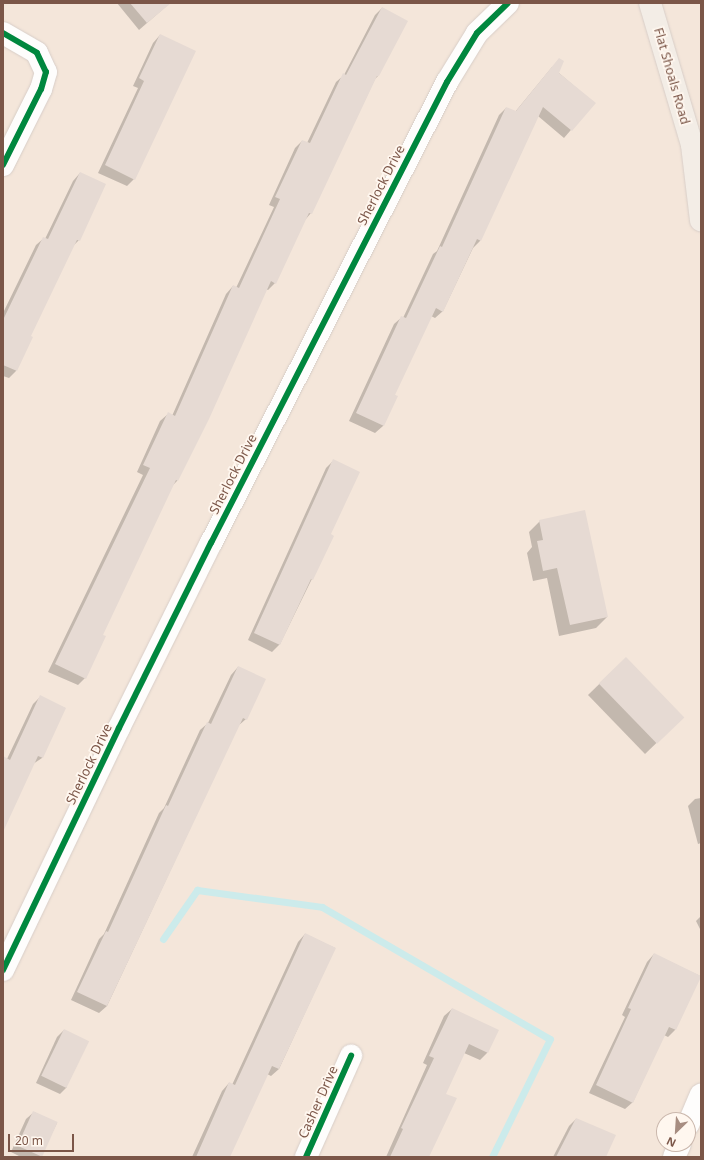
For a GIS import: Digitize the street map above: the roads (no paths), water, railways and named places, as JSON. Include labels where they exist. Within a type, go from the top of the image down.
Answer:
[{"type":"main road","name":"Flat Shoals Road","points":[[650,3],[692,145],[701,220]]},
{"type":"street","name":"Sherlock Drive","points":[[3,970],[118,728],[203,557],[447,82],[477,33],[508,3]]},
{"type":"street","points":[[3,33],[37,52],[46,72],[41,89],[3,165]]},
{"type":"street","name":"Casher Drive","points":[[306,1157],[351,1056]]},
{"type":"street","points":[[694,1112],[701,1095]]},
{"type":"waterway","points":[[163,939],[197,890],[322,907],[550,1039],[492,1157]]}]
